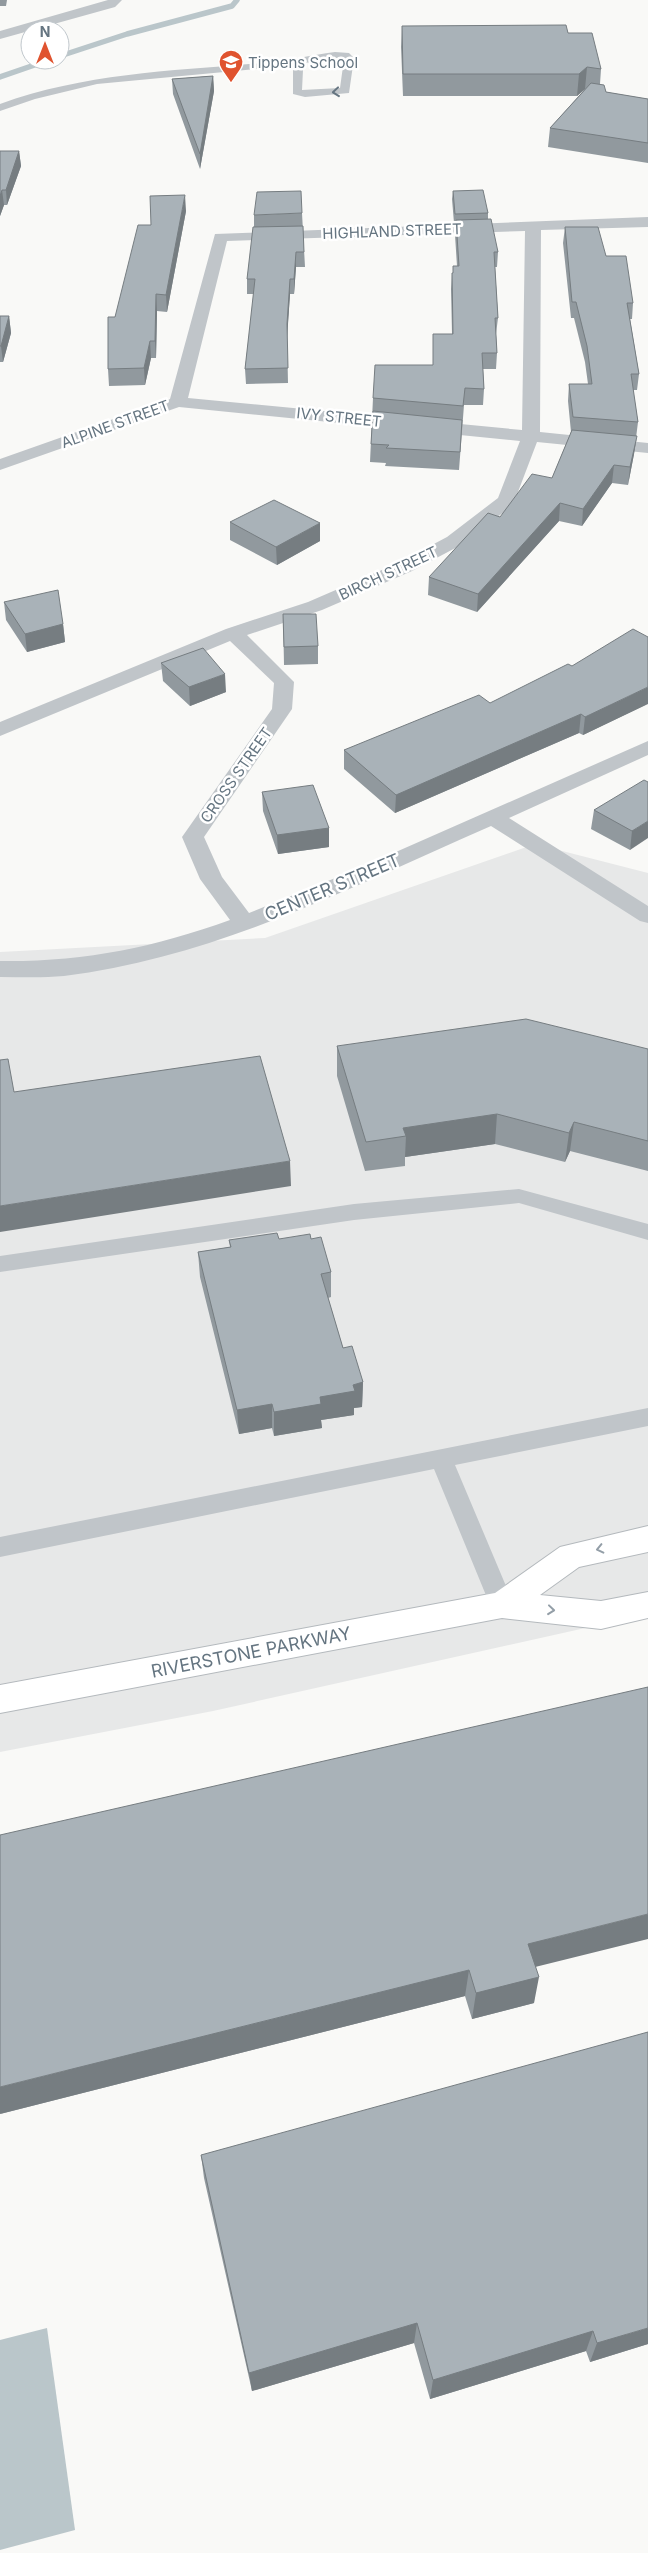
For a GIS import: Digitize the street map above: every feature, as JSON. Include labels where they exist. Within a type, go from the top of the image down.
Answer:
[{"type":"main road","name":"RIVERSTONE PARKWAY","points":[[502,1605],[570,1556],[648,1539]]},
{"type":"main road","name":"RIVERSTONE PARKWAY","points":[[0,1699],[502,1605],[601,1615],[648,1605]]},
{"type":"street","points":[[0,35],[65,18],[111,4],[116,0]]},
{"type":"street","name":"HIGHLAND STREET","points":[[216,261],[220,237],[648,222]]},
{"type":"street","name":"BIRCH STREET","points":[[0,730],[233,633],[315,606],[405,567],[454,541],[506,501],[531,436],[533,226]]},
{"type":"street","name":"ALPINE STREET","points":[[0,465],[178,402],[216,261]]},
{"type":"street","name":"IVY STREET","points":[[178,402],[648,448]]},
{"type":"street","name":"CROSS STREET","points":[[233,633],[284,682],[282,709],[193,837],[211,879],[245,924]]},
{"type":"street","name":"CENTER STREET","points":[[0,969],[62,968],[117,960],[184,944],[245,924],[648,748]]},
{"type":"street","points":[[492,817],[648,916]]},
{"type":"lane","points":[[0,108],[31,95],[79,84],[188,70],[292,62],[318,57],[345,55],[349,58],[345,91],[305,94],[297,92],[298,70],[292,62]]},
{"type":"lane","points":[[0,1264],[354,1212],[519,1196],[648,1232]]},
{"type":"lane","points":[[0,1547],[648,1417]]},
{"type":"lane","points":[[441,1459],[502,1605]]},
{"type":"shaded area","points":[[535,844],[648,873],[648,1614],[213,1711],[0,1752],[0,952],[265,938]]},
{"type":"shaded area","points":[[47,2328],[75,2530],[0,2550],[0,2340]]},
{"type":"building","points":[[566,25],[568,33],[592,33],[601,69],[587,67],[579,74],[403,74],[402,26]]},
{"type":"building","points":[[213,76],[200,154],[172,79]]},
{"type":"building","points":[[591,83],[604,85],[606,92],[648,99],[648,143],[550,128]]},
{"type":"building","points":[[0,151],[19,151],[6,190],[2,190],[0,196]]},
{"type":"building","points":[[483,190],[488,213],[455,214],[453,191]]},
{"type":"building","points":[[301,191],[302,213],[254,215],[257,192]]},
{"type":"building","points":[[185,195],[166,295],[156,294],[155,341],[150,341],[144,368],[108,369],[108,317],[115,317],[138,225],[151,225],[150,196]]},
{"type":"building","points":[[491,219],[498,252],[494,252],[498,318],[495,318],[497,353],[482,353],[484,389],[465,388],[463,406],[373,398],[375,365],[433,365],[433,334],[453,334],[452,273],[453,266],[459,266],[456,220]]},
{"type":"building","points":[[303,226],[304,252],[296,252],[294,279],[290,279],[287,324],[288,368],[245,369],[255,279],[247,279],[253,227]]},
{"type":"building","points":[[565,227],[598,227],[606,256],[626,256],[633,303],[627,303],[639,374],[631,374],[638,422],[573,417],[569,384],[592,384],[587,346],[576,302],[572,302]]},
{"type":"building","points":[[0,316],[9,316],[1,346],[0,346]]},
{"type":"building","points":[[373,411],[462,420],[460,452],[386,448],[389,445],[371,444]]},
{"type":"building","points":[[572,430],[637,436],[630,467],[614,465],[583,509],[560,503],[478,594],[429,577],[488,513],[500,517],[532,474],[552,478]]},
{"type":"building","points":[[274,500],[320,523],[276,547],[230,522]]},
{"type":"building","points":[[58,590],[63,624],[25,634],[4,602]]},
{"type":"building","points":[[283,614],[316,614],[318,646],[284,647]]},
{"type":"building","points":[[633,629],[648,637],[648,687],[585,717],[581,714],[396,795],[344,750],[479,695],[490,703],[568,664],[572,666]]},
{"type":"building","points":[[203,648],[225,674],[189,687],[161,663]]},
{"type":"building","points":[[644,780],[648,782],[648,821],[632,831],[594,810]]},
{"type":"building","points":[[313,785],[329,828],[277,835],[262,792]]},
{"type":"building","points":[[526,1019],[648,1049],[648,1141],[574,1122],[569,1133],[497,1114],[403,1128],[406,1136],[366,1142],[337,1046]]},
{"type":"building","points":[[260,1056],[290,1161],[0,1206],[0,1060],[8,1059],[14,1092]]},
{"type":"building","points":[[277,1233],[279,1239],[310,1234],[311,1239],[321,1237],[331,1272],[321,1274],[343,1348],[352,1346],[363,1382],[353,1385],[355,1391],[320,1397],[321,1404],[274,1412],[272,1404],[237,1410],[198,1252],[231,1247],[229,1240]]},
{"type":"building","points":[[648,1687],[648,1914],[528,1944],[539,1977],[476,1993],[469,1970],[0,2087],[0,1835]]},
{"type":"building","points":[[648,2032],[648,2328],[597,2343],[593,2331],[433,2380],[417,2323],[249,2373],[201,2155]]},
{"type":"waterway","points":[[70,53],[127,34],[232,6],[237,0]]},
{"type":"waterway","points":[[0,77],[20,70]]},
{"type":"place","name":"Tippens School","points":[[231,83]]}]
